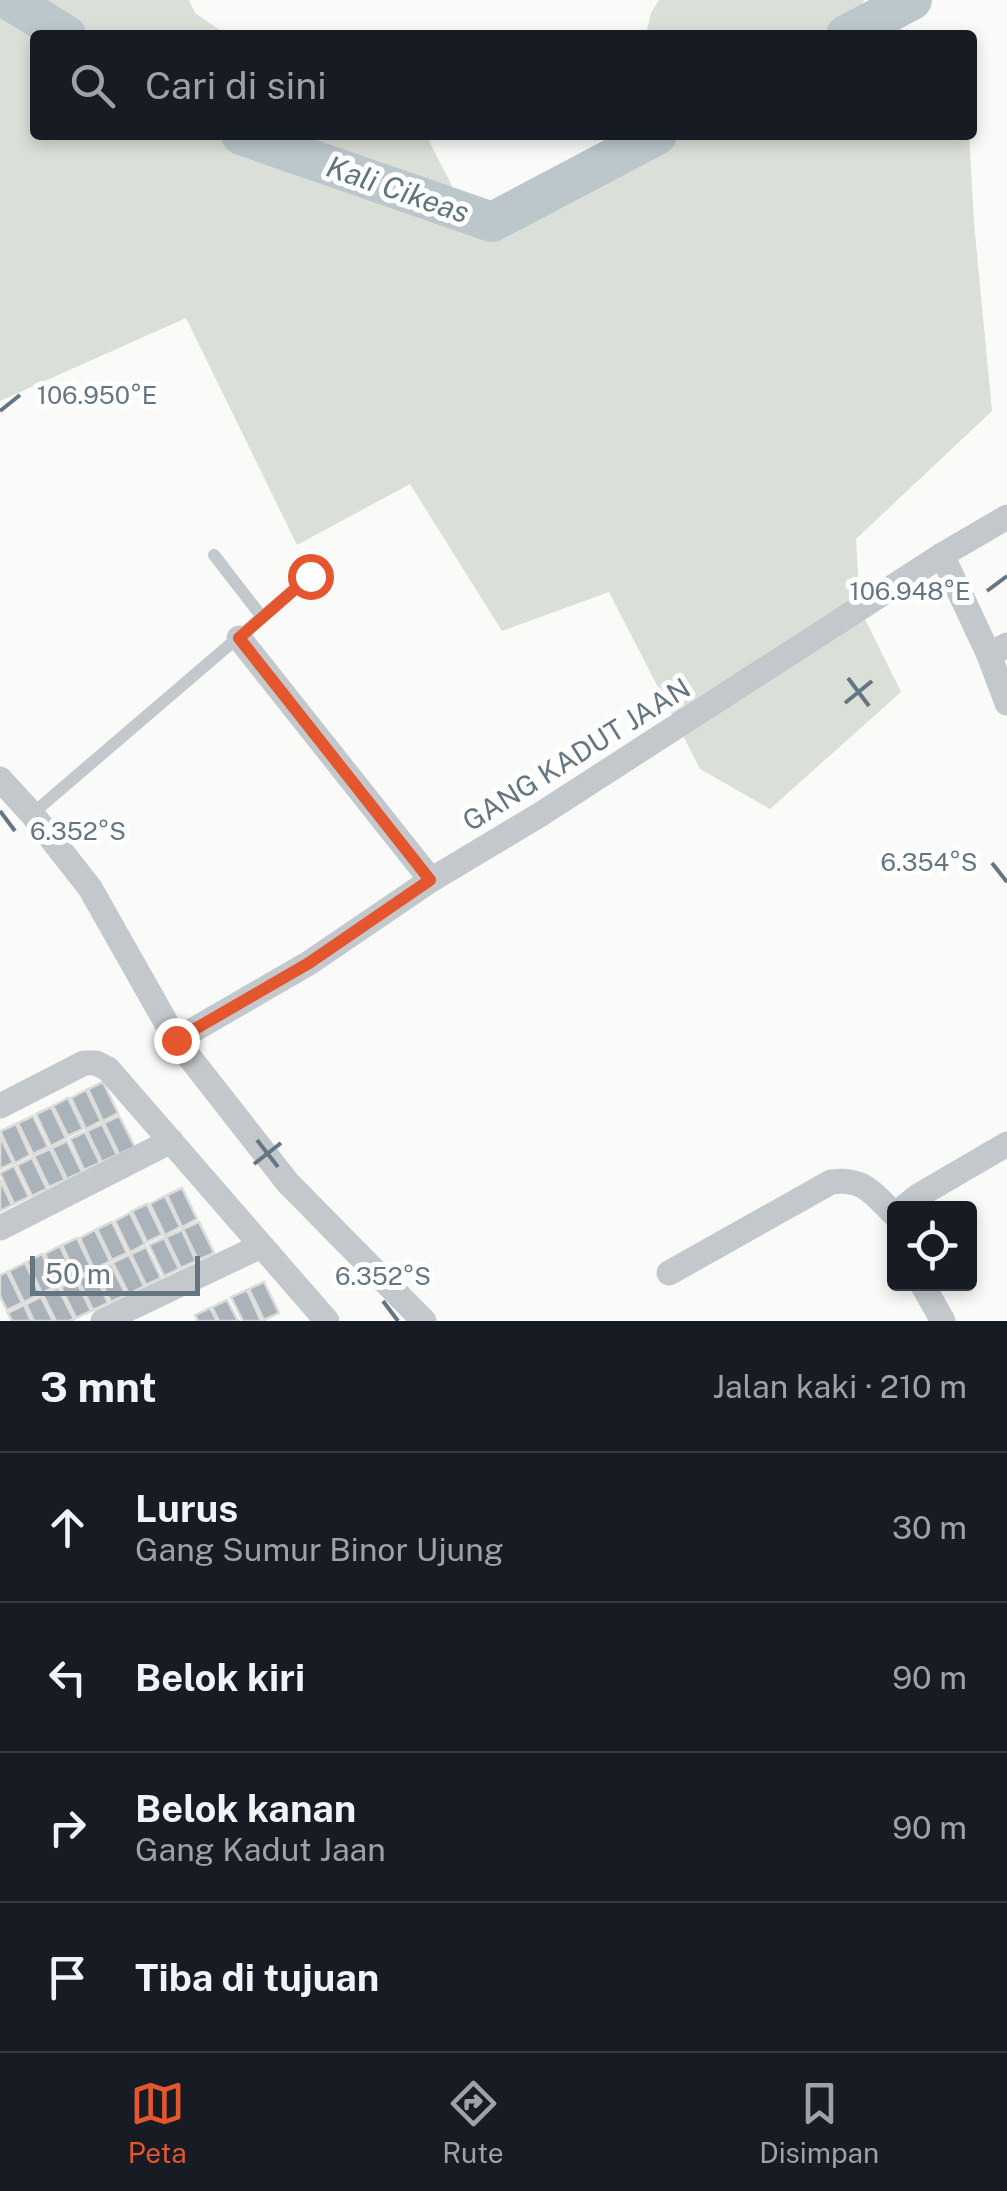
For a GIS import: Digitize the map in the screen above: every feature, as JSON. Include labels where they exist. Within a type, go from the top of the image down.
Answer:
[{"type":"street","name":"GANG KADUT JAAN","points":[[176,1040],[309,963],[430,880],[541,814],[1007,517]]},
{"type":"street","points":[[942,555],[998,650],[1007,703]]},
{"type":"street","points":[[239,638],[430,880]]},
{"type":"street","points":[[0,779],[90,888],[176,1040],[288,1183],[424,1321]]},
{"type":"street","points":[[0,1106],[84,1063],[108,1069],[327,1321]]},
{"type":"street","points":[[0,1228],[171,1141]]},
{"type":"street","points":[[912,1201],[1007,1144]]},
{"type":"street","points":[[669,1273],[831,1182],[846,1180],[868,1188],[887,1207]]},
{"type":"street","points":[[103,1321],[261,1246]]},
{"type":"street","points":[[926,1291],[942,1321]]},
{"type":"lane","points":[[214,555],[262,617]]},
{"type":"lane","points":[[32,814],[310,576]]},
{"type":"shaded area","points":[[0,0],[189,0],[195,13],[220,30],[30,30],[30,140],[429,140],[477,235],[620,170],[626,140],[969,140],[992,411],[856,539],[860,609],[901,692],[770,809],[700,769],[609,592],[502,631],[410,484],[297,545],[186,318],[0,401]]},
{"type":"shaded area","points":[[659,0],[864,0],[858,15],[904,30],[647,30]]},
{"type":"building","points":[[103,1082],[118,1113],[103,1121],[88,1089]]},
{"type":"building","points":[[86,1090],[101,1121],[86,1129],[71,1098]]},
{"type":"building","points":[[68,1098],[83,1129],[68,1136],[53,1106]]},
{"type":"building","points":[[51,1107],[66,1138],[51,1146],[36,1114]]},
{"type":"building","points":[[33,1116],[48,1147],[33,1154],[18,1123]]},
{"type":"building","points":[[119,1116],[135,1147],[119,1154],[104,1123]]},
{"type":"building","points":[[16,1124],[30,1155],[15,1163],[0,1131]]},
{"type":"building","points":[[102,1124],[117,1155],[102,1162],[87,1131]]},
{"type":"building","points":[[85,1132],[100,1163],[84,1170],[70,1139]]},
{"type":"building","points":[[0,1136],[13,1163],[0,1169]]},
{"type":"building","points":[[67,1141],[82,1172],[67,1179],[52,1148]]},
{"type":"building","points":[[50,1149],[65,1180],[49,1187],[34,1156]]},
{"type":"building","points":[[32,1158],[47,1189],[32,1196],[17,1165]]},
{"type":"building","points":[[14,1166],[29,1197],[14,1204],[0,1173]]},
{"type":"building","points":[[0,1180],[12,1205],[0,1211]]},
{"type":"building","points":[[182,1188],[197,1219],[182,1227],[167,1195]]},
{"type":"building","points":[[165,1196],[180,1227],[165,1235],[150,1204]]},
{"type":"building","points":[[147,1204],[162,1235],[147,1242],[132,1211]]},
{"type":"building","points":[[130,1213],[145,1244],[130,1252],[115,1221]]},
{"type":"building","points":[[112,1222],[127,1253],[112,1260],[97,1229]]},
{"type":"building","points":[[199,1222],[214,1253],[198,1260],[183,1229]]},
{"type":"building","points":[[95,1230],[110,1261],[94,1269],[80,1238]]},
{"type":"building","points":[[182,1230],[196,1261],[181,1268],[166,1237]]},
{"type":"building","points":[[77,1238],[92,1269],[77,1277],[62,1245]]},
{"type":"building","points":[[164,1238],[179,1269],[164,1276],[149,1245]]},
{"type":"building","points":[[60,1246],[75,1278],[59,1285],[45,1254]]},
{"type":"building","points":[[146,1247],[161,1278],[146,1285],[131,1254]]},
{"type":"building","points":[[42,1254],[57,1285],[42,1293],[27,1262]]},
{"type":"building","points":[[129,1255],[144,1286],[129,1294],[113,1263]]},
{"type":"building","points":[[25,1263],[40,1294],[24,1302],[9,1271]]},
{"type":"building","points":[[111,1264],[126,1295],[111,1302],[96,1271]]},
{"type":"building","points":[[7,1272],[22,1303],[7,1310],[0,1296],[0,1275]]},
{"type":"building","points":[[94,1272],[108,1303],[93,1310],[78,1279]]},
{"type":"building","points":[[76,1280],[91,1311],[76,1318],[61,1287]]},
{"type":"building","points":[[264,1282],[279,1313],[264,1320],[249,1289]]},
{"type":"building","points":[[58,1288],[74,1319],[56,1321],[43,1295]]},
{"type":"building","points":[[247,1290],[261,1321],[243,1321],[231,1297]]},
{"type":"building","points":[[41,1297],[53,1321],[34,1321],[26,1304]]},
{"type":"building","points":[[227,1300],[238,1321],[219,1321],[212,1307]]},
{"type":"building","points":[[24,1305],[31,1321],[12,1321],[8,1313]]},
{"type":"building","points":[[210,1308],[217,1321],[198,1321],[195,1315]]},
{"type":"waterway","name":"Kali Cikeas","points":[[9,0],[58,30]]},
{"type":"waterway","name":"Kali Cikeas","points":[[855,30],[912,0]]},
{"type":"waterway","name":"Kali Cikeas","points":[[255,140],[492,222],[648,140]]},
{"type":"route","points":[[176,1040],[309,963],[430,880],[239,638],[310,576]]}]
